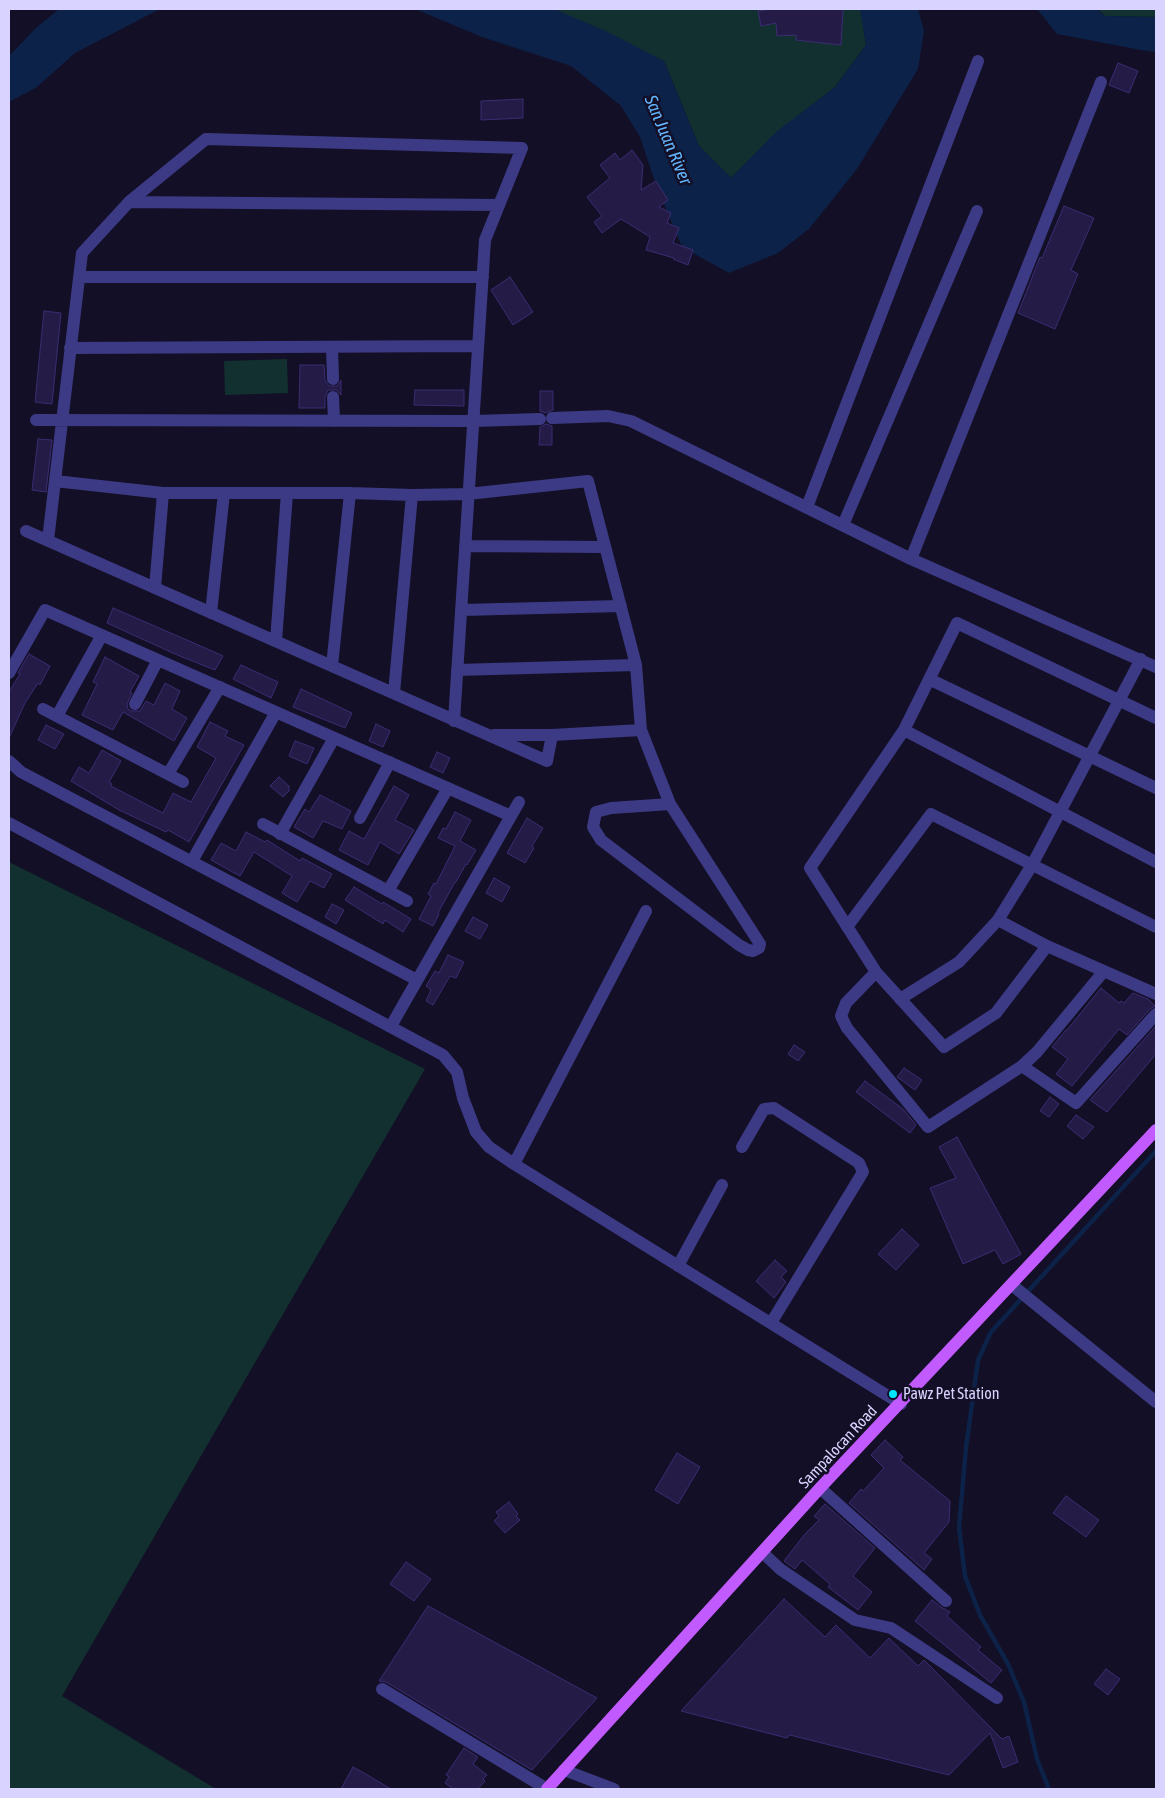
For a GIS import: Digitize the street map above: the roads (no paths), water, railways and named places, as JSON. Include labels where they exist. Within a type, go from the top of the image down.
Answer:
[{"type":"main road","name":"Sampalocan Road","points":[[547,1789],[820,1488],[901,1404],[1156,1130]]},
{"type":"street","points":[[807,507],[978,61]]},
{"type":"street","points":[[910,559],[1101,82]]},
{"type":"street","points":[[48,540],[82,253],[129,202],[206,140],[522,148],[485,240],[454,721]]},
{"type":"street","points":[[129,202],[498,205]]},
{"type":"street","points":[[843,525],[977,211]]},
{"type":"street","points":[[79,276],[483,277]]},
{"type":"street","points":[[70,348],[478,346]]},
{"type":"street","points":[[332,347],[333,379]]},
{"type":"street","points":[[333,397],[334,421]]},
{"type":"street","points":[[36,420],[474,422],[608,416],[631,421],[910,559],[1142,659],[1156,667]]},
{"type":"street","points":[[55,481],[163,493],[350,493],[412,495],[468,494],[588,481],[636,666],[641,730],[670,804],[760,944],[759,948],[753,951],[739,945],[601,840],[593,827],[596,812],[611,808],[670,804]]},
{"type":"street","points":[[155,588],[163,493]]},
{"type":"street","points":[[211,613],[224,493]]},
{"type":"street","points":[[276,641],[287,493]]},
{"type":"street","points":[[332,666],[350,493]]},
{"type":"street","points":[[394,693],[412,495]]},
{"type":"street","points":[[26,531],[546,761],[552,734]]},
{"type":"street","points":[[465,546],[605,547]]},
{"type":"street","points":[[461,610],[621,606]]},
{"type":"street","points":[[9,673],[45,610],[511,816]]},
{"type":"street","points":[[1047,946],[996,1013],[944,1047],[876,972],[810,868],[904,730],[957,623],[1156,718]]},
{"type":"street","points":[[57,716],[102,635]]},
{"type":"street","points":[[900,999],[959,962],[998,920],[1032,864],[1142,659]]},
{"type":"street","points":[[135,704],[158,660]]},
{"type":"street","points":[[457,670],[636,666]]},
{"type":"street","points":[[930,679],[1156,788]]},
{"type":"street","points":[[168,774],[220,687]]},
{"type":"street","points":[[43,709],[183,782]]},
{"type":"street","points":[[192,861],[276,712]]},
{"type":"street","points":[[488,735],[641,730]]},
{"type":"street","points":[[904,730],[1156,862]]},
{"type":"street","points":[[280,834],[334,738]]},
{"type":"street","points":[[9,761],[21,772],[417,980]]},
{"type":"street","points":[[360,818],[390,762]]},
{"type":"street","points":[[388,891],[448,788]]},
{"type":"street","points":[[391,1026],[519,802]]},
{"type":"street","points":[[847,927],[931,814],[1156,927]]},
{"type":"street","points":[[9,823],[444,1055],[457,1072],[463,1098],[476,1132],[488,1147],[901,1404]]},
{"type":"street","points":[[263,824],[407,901]]},
{"type":"street","points":[[514,1164],[646,911]]},
{"type":"street","points":[[998,920],[1047,946],[1156,994]]},
{"type":"street","points":[[876,972],[846,1003],[841,1016],[847,1028],[928,1127],[1022,1066],[1037,1052],[1104,972]]},
{"type":"street","points":[[1022,1066],[1076,1103],[1156,1014]]},
{"type":"street","points":[[742,1147],[764,1109],[774,1108],[859,1163],[863,1172],[771,1323]]},
{"type":"street","points":[[678,1266],[722,1185]]},
{"type":"street","points":[[1012,1285],[1156,1402]]},
{"type":"street","points":[[820,1488],[946,1600]]},
{"type":"street","points":[[762,1552],[780,1569],[855,1620],[891,1628],[997,1698]]},
{"type":"street","points":[[382,1689],[547,1789]]},
{"type":"street","points":[[564,1770],[614,1789]]},
{"type":"water","points":[[59,9],[160,9],[75,53],[37,87],[9,102],[9,56],[36,28]]},
{"type":"water","name":"San Juan River","points":[[415,9],[554,9],[608,32],[664,61],[699,146],[731,178],[776,132],[835,87],[866,45],[860,9],[918,9],[924,31],[918,69],[857,169],[809,229],[778,253],[729,273],[682,247],[656,185],[640,137],[621,106],[571,66],[482,37]]},
{"type":"water","points":[[1037,9],[1096,9],[1105,16],[1156,17],[1156,52],[1057,34]]},
{"type":"waterway","points":[[1049,1789],[1037,1759],[1024,1702],[1008,1664],[980,1615],[965,1576],[959,1527],[966,1448],[978,1360],[991,1332],[1156,1151]]},
{"type":"place","name":"Pawz Pet Station","points":[[893,1394]]}]
